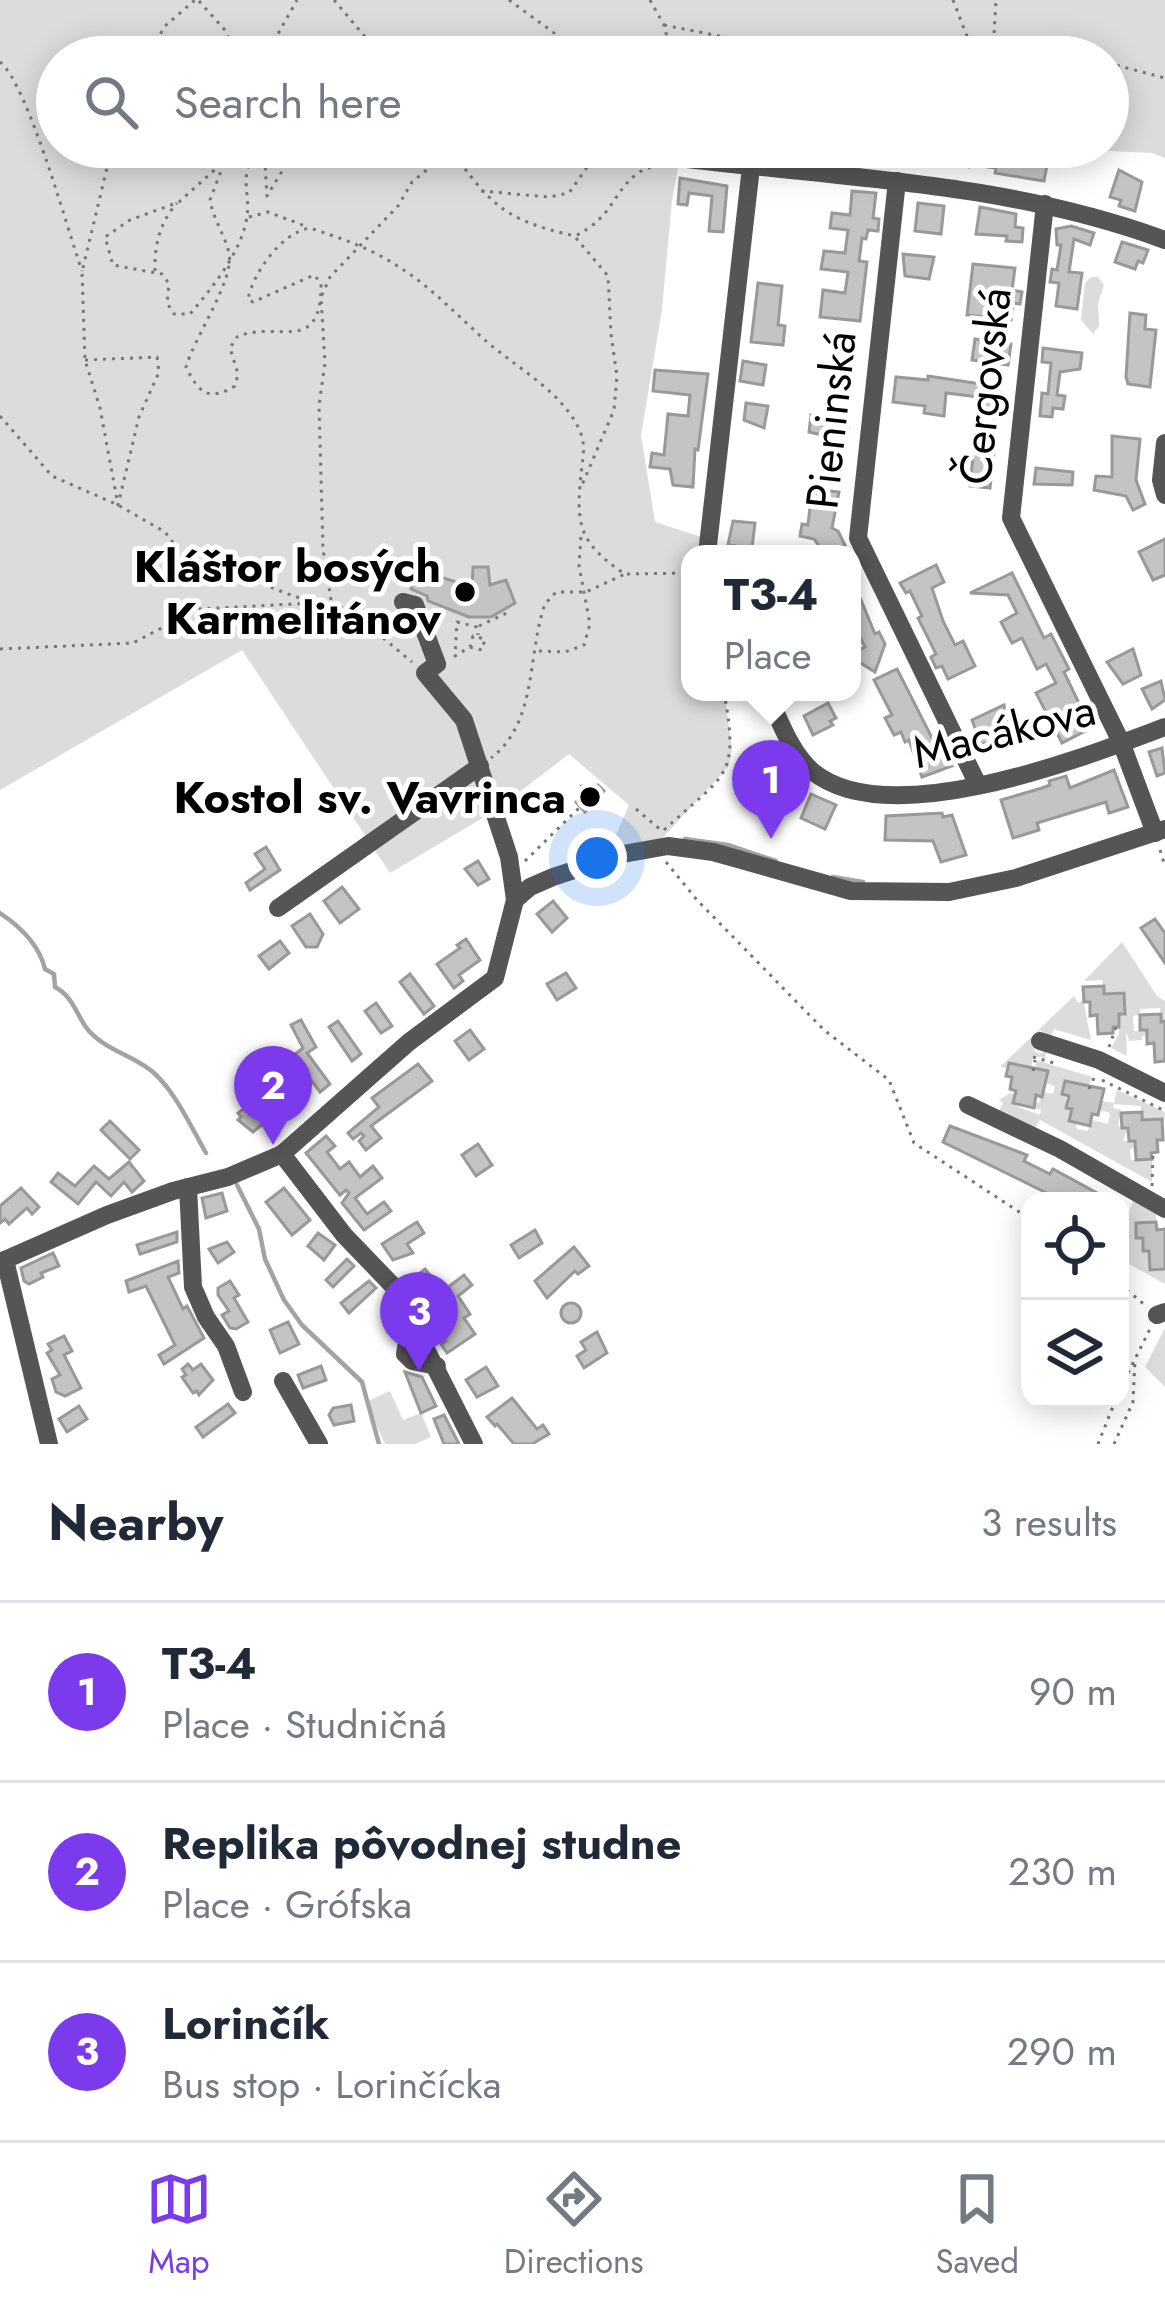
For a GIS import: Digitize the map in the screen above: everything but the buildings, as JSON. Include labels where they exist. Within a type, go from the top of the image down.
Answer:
[{"type":"street","points":[[707,545],[751,168]]},
{"type":"street","points":[[761,168],[896,181],[1045,204],[1165,240]]},
{"type":"street","name":"Pieninská","points":[[896,181],[858,538],[977,785]]},
{"type":"street","name":"Čergovská","points":[[1045,204],[1011,518],[1160,831]]},
{"type":"street","points":[[1165,443],[1161,480],[1165,495]]},
{"type":"street","points":[[49,1444],[2,1261],[107,1215],[228,1178],[282,1154],[409,1042],[495,978],[515,900],[516,859],[447,660],[415,605],[403,602]]},
{"type":"street","name":"Macákova","points":[[771,701],[800,758],[831,783],[905,797],[977,785],[1165,727]]},
{"type":"street","points":[[278,908],[480,766]]},
{"type":"street","points":[[515,900],[553,877],[658,838],[851,891],[926,894],[976,888],[1160,831]]},
{"type":"street","points":[[1036,1052],[1165,1093]]},
{"type":"street","points":[[968,1105],[1060,1149],[1165,1209]]},
{"type":"street","points":[[282,1154],[344,1235],[395,1288],[474,1444]]},
{"type":"street","points":[[188,1187],[194,1287],[206,1317],[226,1346],[243,1392]]},
{"type":"street","points":[[283,1381],[319,1444]]},
{"type":"path","points":[[159,36],[196,0],[228,36]]},
{"type":"path","points":[[277,36],[297,0]]},
{"type":"path","points":[[334,0],[364,36]]},
{"type":"path","points":[[509,0],[558,36]]},
{"type":"path","points":[[650,0],[667,36]]},
{"type":"path","points":[[953,0],[967,36]]},
{"type":"path","points":[[994,36],[996,0]]},
{"type":"path","points":[[664,25],[719,36]]},
{"type":"path","points":[[0,62],[10,70],[36,136]]},
{"type":"path","points":[[1129,69],[1165,78]]},
{"type":"path","points":[[47,168],[82,272],[86,360],[118,505]]},
{"type":"path","points":[[82,272],[107,168]]},
{"type":"path","points":[[155,273],[165,217],[216,168]]},
{"type":"path","points":[[222,168],[209,200],[230,256],[228,271],[186,367],[195,386],[220,395],[235,386],[238,374],[230,347],[237,337],[258,331],[293,335],[310,324],[330,278],[428,168]]},
{"type":"path","points":[[178,202],[130,220],[105,237],[113,265],[162,274],[169,284],[167,303],[174,314],[190,314],[211,289],[248,218],[247,168]]},
{"type":"path","points":[[265,168],[267,196],[284,168]]},
{"type":"path","points":[[464,168],[480,191],[530,227],[574,236],[608,276],[617,376],[614,410],[580,489]]},
{"type":"path","points":[[480,191],[549,197],[569,193],[586,168]]},
{"type":"path","points":[[574,236],[599,223],[635,175],[653,168]]},
{"type":"path","points":[[248,218],[268,212],[360,244],[406,271],[504,357],[539,381],[578,425],[585,444],[577,516],[579,566],[590,623],[584,645],[565,652],[537,651]]},
{"type":"path","points":[[310,228],[285,239],[250,287],[248,299],[253,302],[314,275],[321,283],[326,363],[319,405],[323,549],[332,602]]},
{"type":"path","points":[[86,360],[157,357],[159,371],[139,417],[118,505]]},
{"type":"path","points":[[0,416],[52,476],[165,532],[195,571],[247,578],[321,602]]},
{"type":"path","points":[[581,531],[599,556],[626,574]]},
{"type":"path","points":[[480,766],[514,732],[545,604],[556,592],[586,592],[626,574],[681,573]]},
{"type":"path","points":[[0,650],[133,643],[198,609],[321,602],[332,602],[447,660],[484,649],[485,639],[478,635]]},
{"type":"path","points":[[447,660],[457,622],[477,627],[505,614],[503,610]]},
{"type":"path","points":[[477,627],[478,635]]},
{"type":"path","points":[[447,660],[478,635]]},
{"type":"path","points":[[658,838],[729,766],[732,749],[725,701]]},
{"type":"path","points":[[516,859],[579,808]]},
{"type":"path","points":[[636,809],[698,900],[824,1030],[889,1080],[914,1143],[1021,1213]]},
{"type":"path","points":[[1160,831],[1165,866]]},
{"type":"path","points":[[658,838],[674,833]]},
{"type":"path","points":[[1089,1089],[1117,1027]]},
{"type":"path","points":[[1033,1071],[1036,1052],[1065,1065]]},
{"type":"path","points":[[1080,1070],[1098,1069],[1165,1111]]},
{"type":"path","points":[[1145,1199],[1154,1181],[1154,1153]]},
{"type":"path","points":[[1129,1291],[1161,1314],[1129,1372]]},
{"type":"path","points":[[1114,1444],[1132,1402],[1136,1358]]},
{"type":"path","points":[[1098,1444],[1112,1408]]},
{"type":"shaded area","points":[[0,0],[1165,0],[1165,158],[1129,152],[1129,36],[36,36],[36,168],[678,168],[641,435],[655,522],[708,539],[708,545],[681,545],[681,701],[725,701],[732,749],[729,766],[654,847],[605,860],[629,805],[569,754],[496,810],[390,873],[242,650],[0,790]]},
{"type":"shaded area","points":[[1098,277],[1104,285],[1098,303],[1099,326],[1093,334],[1081,320],[1085,283]]},
{"type":"shaded area","points":[[1122,942],[1165,1001],[1165,1021],[1161,1022],[1160,1008],[1140,1009],[1140,1015],[1133,1016],[1134,1031],[1147,1031],[1147,1036],[1129,1041],[1126,1031],[1127,1056],[1111,1048],[1119,1034],[1119,1014],[1125,1013],[1124,993],[1104,994],[1102,980],[1084,981]]},
{"type":"shaded area","points":[[1074,996],[1078,1003],[1083,1000],[1091,1040],[1054,1029],[1051,1038],[1040,1030],[1034,1051],[1047,1050],[1045,1058],[1033,1056],[1031,1070],[1010,1063],[1008,1068],[1000,1067]]},
{"type":"shaded area","points":[[1036,1060],[1092,1077],[1087,1089],[1065,1082],[1066,1107],[1072,1109],[1070,1121],[1077,1123],[1076,1129],[1088,1131],[1091,1120],[1108,1124],[1110,1113],[1099,1110],[1102,1101],[1114,1103],[1117,1090],[1165,1112],[1163,1131],[1162,1119],[1142,1120],[1141,1106],[1114,1104],[1113,1108],[1121,1110],[1118,1126],[1128,1128],[1123,1141],[1135,1141],[1131,1160],[1152,1159],[1152,1182],[1040,1120],[1035,1129],[999,1111],[1003,1103],[999,1100],[1010,1093],[1015,1094],[1016,1106],[1040,1115],[1035,1102],[1039,1103],[1043,1092],[1053,1094],[1055,1086],[1045,1083],[1048,1071],[1035,1068]]},
{"type":"shaded area","points":[[1133,1201],[1156,1214],[1156,1222],[1136,1223],[1136,1237],[1143,1238],[1143,1251],[1149,1251],[1165,1269],[1165,1284],[1129,1264]]},
{"type":"shaded area","points":[[1165,1328],[1165,1387],[1145,1367]]},
{"type":"shaded area","points":[[390,1391],[403,1420],[421,1413],[431,1437],[415,1444],[385,1444],[366,1402]]},
{"type":"waterway","points":[[685,839],[728,845],[776,861]]},
{"type":"waterway","points":[[833,877],[863,882]]},
{"type":"waterway","points":[[0,913],[34,944],[45,969],[54,974],[55,987],[89,1031],[162,1081],[206,1153]]},
{"type":"waterway","points":[[237,1185],[259,1229],[265,1259],[284,1300],[302,1325],[362,1382],[379,1444]]},
{"type":"place","name":"Kláštor bosých Karmelitánov","points":[[465,592]]},
{"type":"place","name":"Kostol sv. Vavrinca","points":[[590,797]]},
{"type":"place","name":"T3-4","points":[[771,839]]},
{"type":"place","name":"Replika pôvodnej studne","points":[[273,1145]]},
{"type":"place","name":"Lorinčík","points":[[419,1371]]}]
